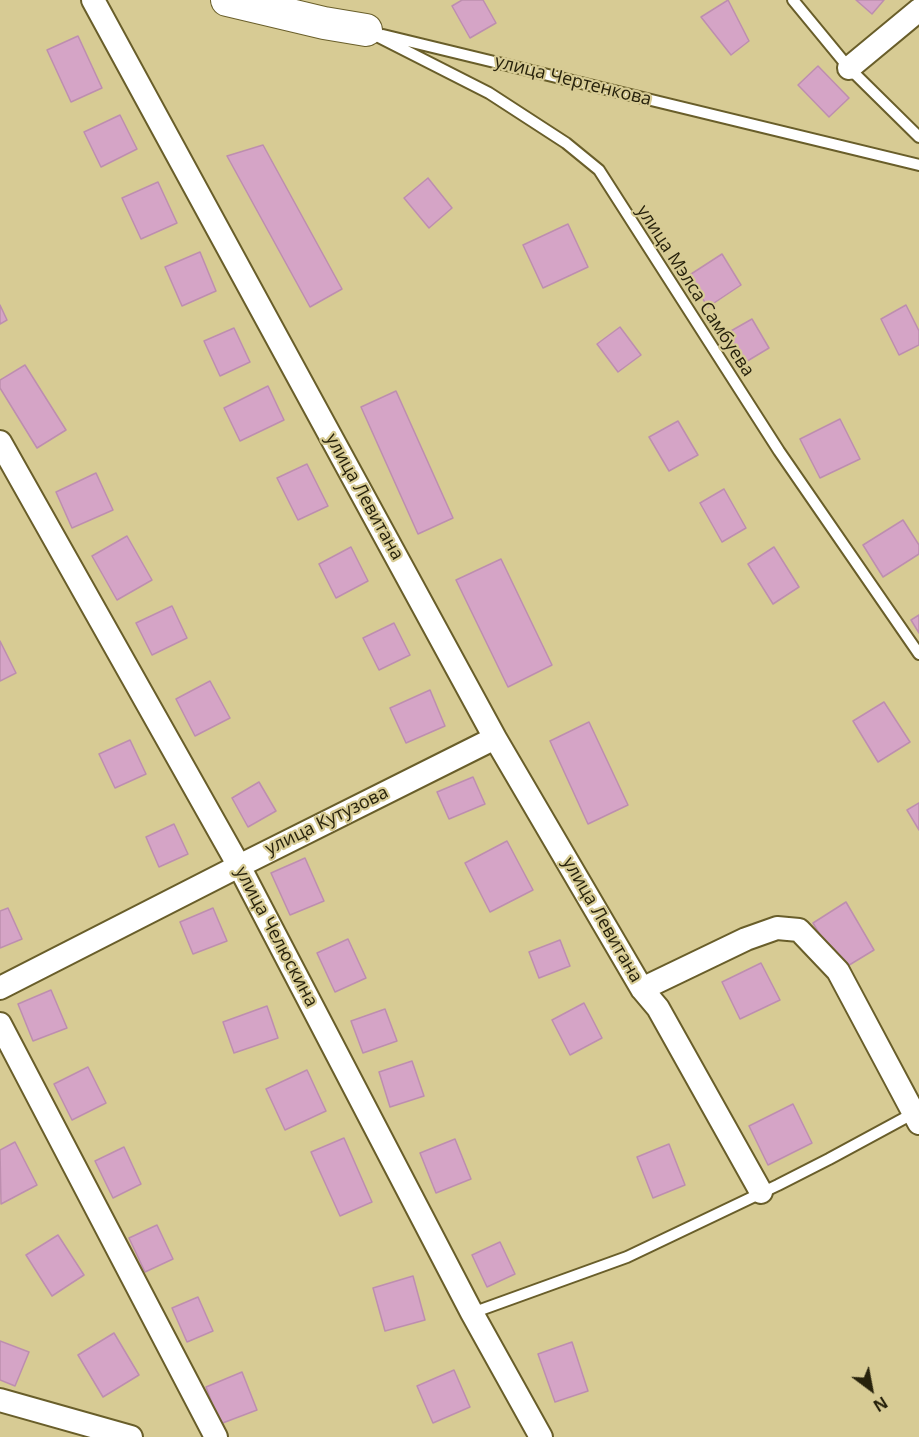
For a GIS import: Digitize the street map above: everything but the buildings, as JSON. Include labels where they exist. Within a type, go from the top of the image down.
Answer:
[{"type":"street","name":"улица Левитана","points":[[93,0],[495,738],[642,989],[658,1008],[761,1192]]},
{"type":"street","name":"улица Чертенкова","points":[[227,0],[284,7],[324,23],[366,30]]},
{"type":"street","points":[[849,68],[919,10]]},
{"type":"street","name":"улица Челюскина","points":[[0,442],[238,866],[472,1313],[541,1437]]},
{"type":"street","name":"улица Кутузова","points":[[0,988],[495,738]]},
{"type":"street","name":"улица Левитана","points":[[642,989],[746,939],[777,928],[799,930],[838,971],[916,1118]]},
{"type":"street","points":[[0,1024],[216,1437]]},
{"type":"street","points":[[0,1400],[131,1437]]},
{"type":"lane","points":[[793,0],[849,68],[919,137]]},
{"type":"lane","name":"улица Чертенкова","points":[[366,30],[919,165]]},
{"type":"lane","name":"улица Мэлса Самбуева","points":[[366,30],[489,93],[566,143],[599,170],[772,441],[919,654]]},
{"type":"lane","points":[[472,1313],[627,1257],[916,1118]]}]
